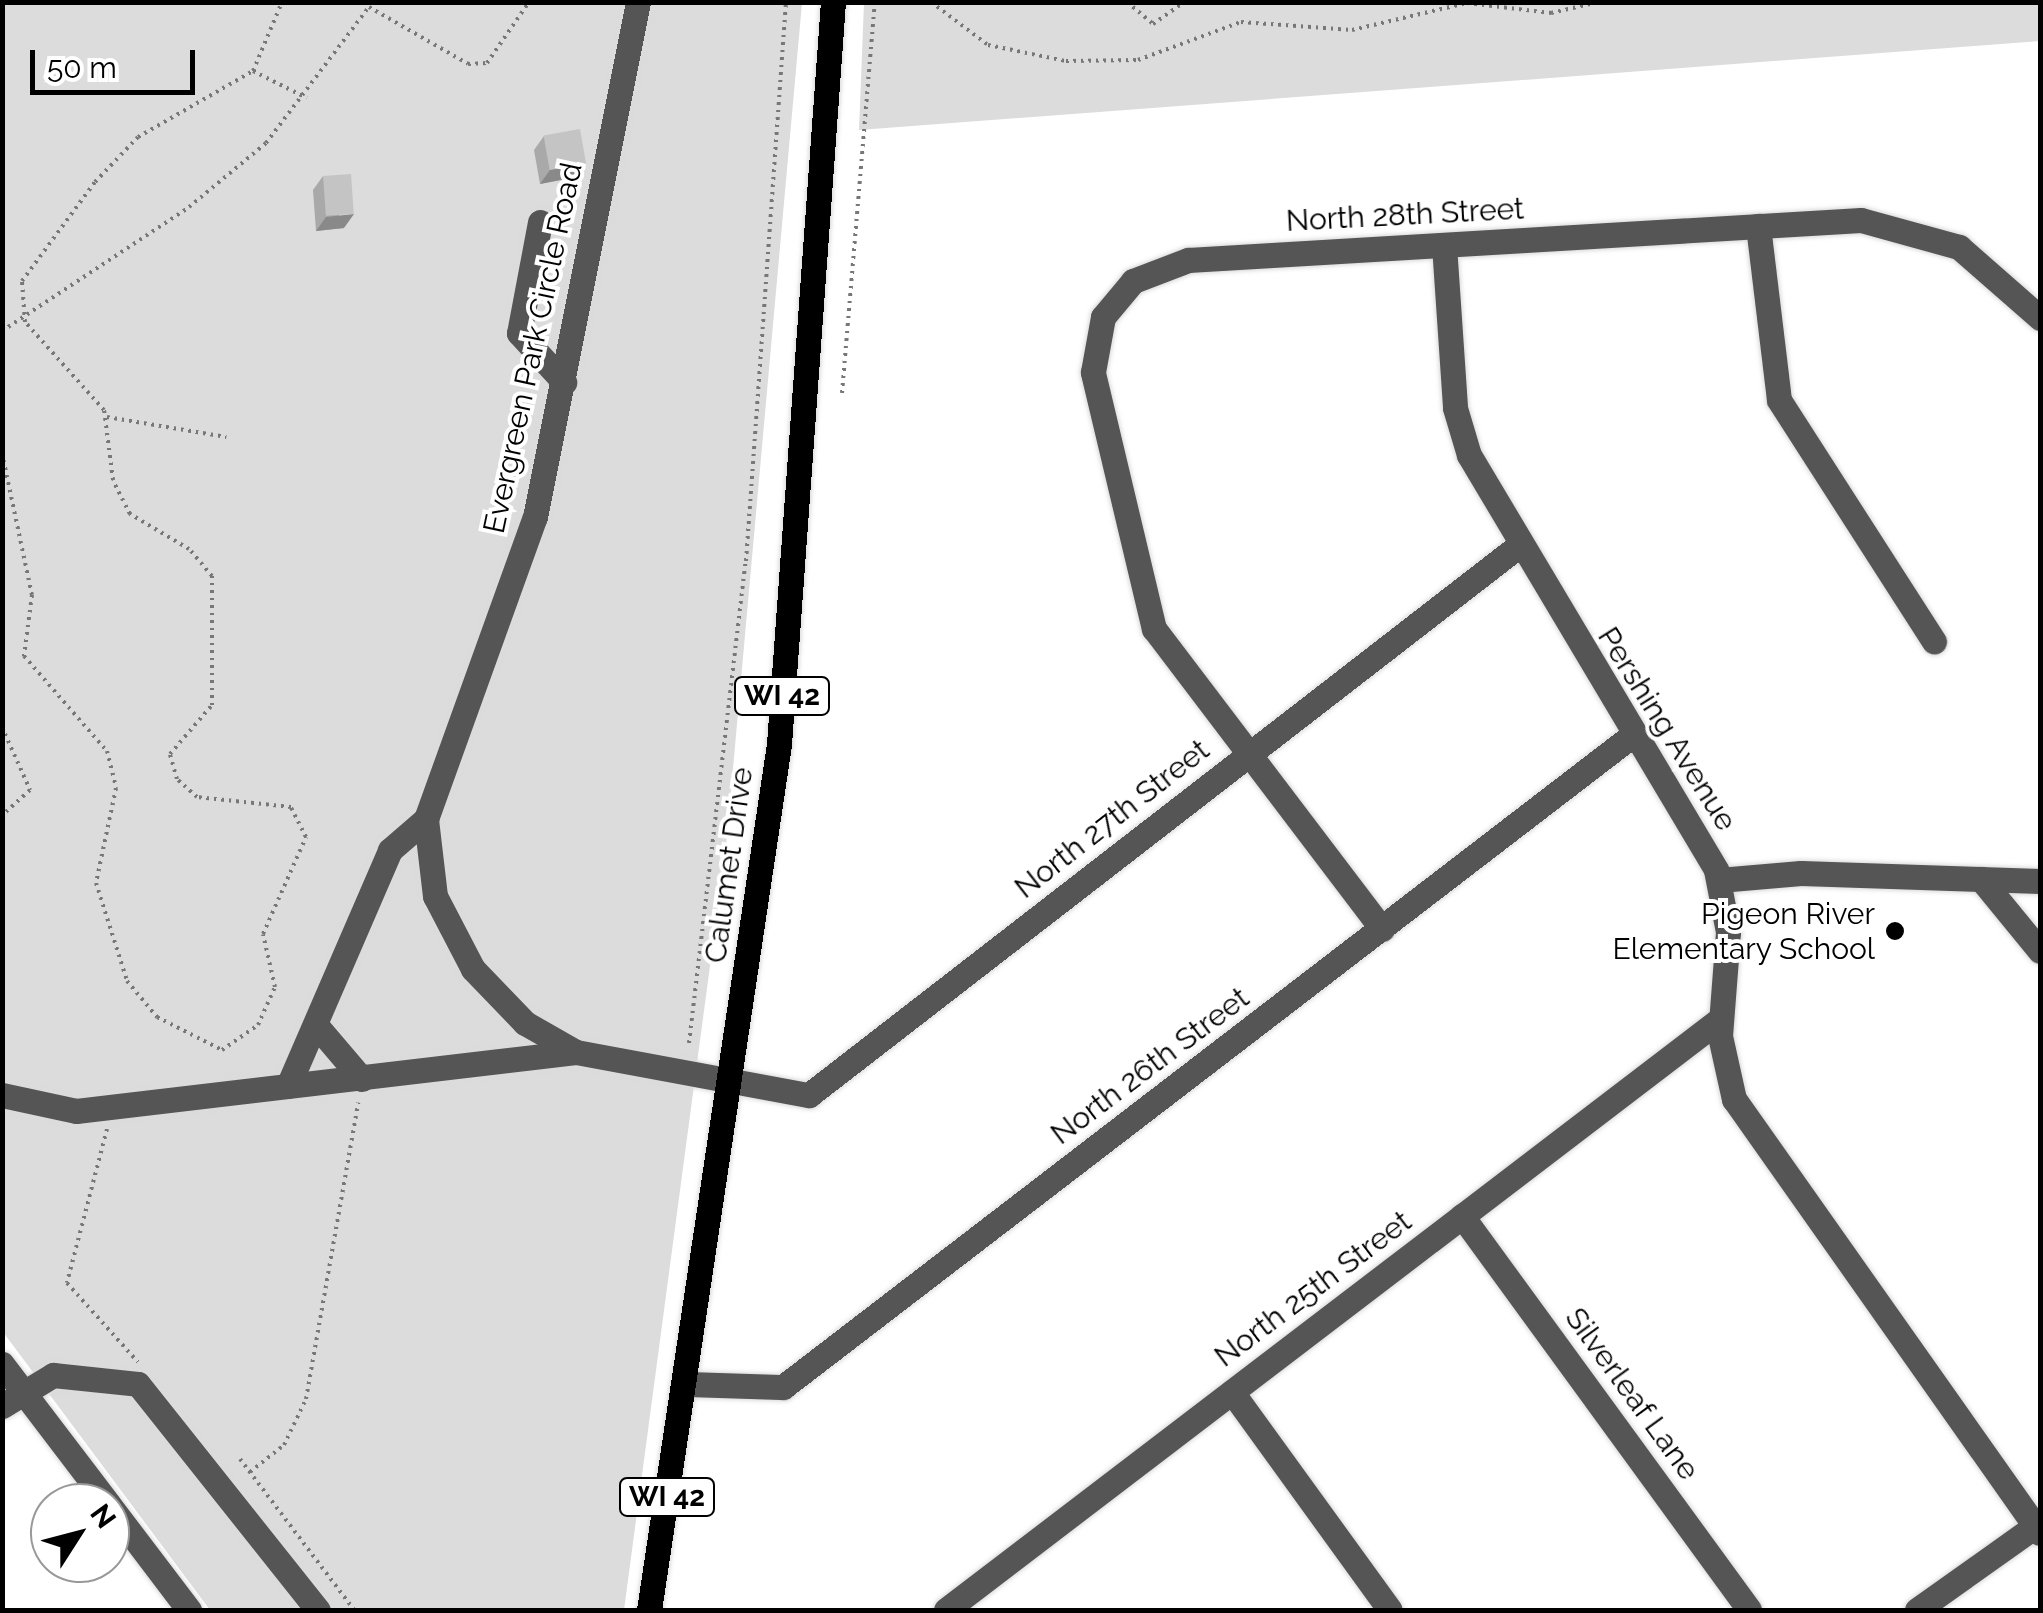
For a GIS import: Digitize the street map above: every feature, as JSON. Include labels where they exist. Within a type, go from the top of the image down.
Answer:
[{"type":"main road","name":"Calumet Drive","points":[[649,1610],[779,744],[833,2]]},
{"type":"street","name":"Evergreen Park Circle Road","points":[[576,1052],[525,1023],[473,969],[436,896],[426,819],[535,517],[638,2]]},
{"type":"street","name":"North 28th Street","points":[[1246,757],[1170,658],[1139,590],[1094,342],[1117,296],[1172,262],[1861,220],[1923,233],[1984,263],[2040,318]]},
{"type":"street","points":[[540,222],[519,332],[564,382]]},
{"type":"street","points":[[1758,226],[1779,400],[1934,641]]},
{"type":"street","name":"Pershing Avenue","points":[[1444,245],[1458,422],[1517,547],[1634,734],[1718,880],[1728,932],[1720,1020],[1725,1068],[1748,1128],[2038,1530]]},
{"type":"street","name":"North 27th Street","points":[[731,1080],[809,1095],[1517,547]]},
{"type":"street","name":"North 26th Street","points":[[685,1384],[783,1387],[1634,734]]},
{"type":"street","points":[[1246,757],[1382,929]]},
{"type":"street","points":[[288,1086],[390,850],[426,819]]},
{"type":"street","points":[[1982,878],[2040,951]]},
{"type":"street","points":[[1718,880],[2040,881]]},
{"type":"street","name":"North 25th Street","points":[[955,1608],[1720,1020]]},
{"type":"street","points":[[316,1025],[362,1080]]},
{"type":"street","name":"Evergreen Park Circle Road","points":[[2,1094],[76,1112],[576,1052],[731,1080]]},
{"type":"street","name":"Silverleaf Lane","points":[[1462,1216],[1748,1610]]},
{"type":"street","points":[[2,1364],[13,1399],[90,1483]]},
{"type":"street","points":[[13,1399],[54,1375],[143,1388],[318,1610]]},
{"type":"street","points":[[1232,1392],[1390,1610]]},
{"type":"street","points":[[1917,1610],[2038,1530]]},
{"type":"street","points":[[130,1532],[189,1610]]},
{"type":"path","points":[[2,453],[32,595],[24,656],[106,751],[116,788],[96,883],[127,980],[157,1017],[222,1050],[258,1025],[275,987],[262,934],[306,836],[291,807],[197,797],[176,779],[170,754],[212,706],[212,576],[189,550],[130,514],[113,480],[105,416],[26,322],[22,282],[95,182],[138,137],[252,71],[282,2]]},
{"type":"path","points":[[362,2],[468,64],[487,63],[528,2]]},
{"type":"path","points":[[689,1043],[746,561],[786,2]]},
{"type":"path","points":[[842,393],[875,2]]},
{"type":"path","points":[[930,2],[988,45],[1066,61],[1138,60],[1241,22],[1352,30],[1467,3],[1551,13],[1598,2]]},
{"type":"path","points":[[1127,2],[1154,24],[1184,2]]},
{"type":"path","points":[[2,331],[26,322],[189,207],[307,98],[371,5]]},
{"type":"path","points":[[252,71],[307,98]]},
{"type":"path","points":[[105,416],[226,437]]},
{"type":"path","points":[[2,727],[30,790],[2,815]]},
{"type":"path","points":[[690,1032],[698,1033]]},
{"type":"path","points":[[250,1472],[284,1445],[306,1399],[362,1080]]},
{"type":"path","points":[[110,1108],[67,1283],[132,1351],[143,1388]]},
{"type":"path","points":[[240,1459],[354,1610]]},
{"type":"shaded area","points":[[2040,2],[2040,41],[859,130],[864,3]]},
{"type":"shaded area","points":[[3,3],[802,3],[726,846],[624,1610],[210,1610],[130,1503],[130,1483],[115,1483],[3,1332]]},
{"type":"building","points":[[580,129],[586,163],[550,170],[544,135]]},
{"type":"building","points":[[351,174],[354,214],[326,216],[323,176]]},
{"type":"place","name":"Pigeon River Elementary School","points":[[1895,931]]}]
